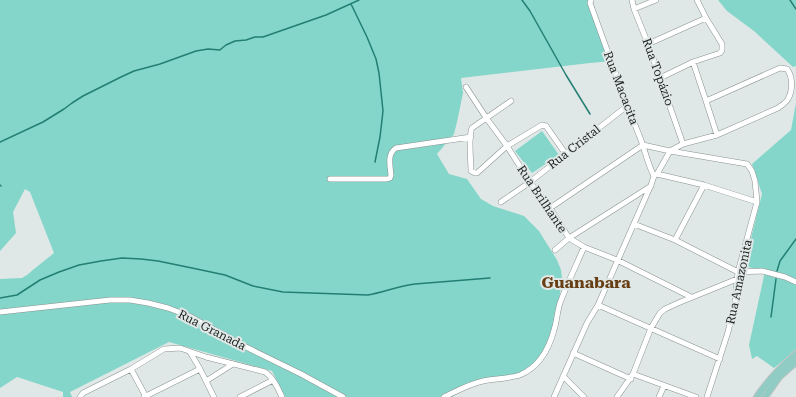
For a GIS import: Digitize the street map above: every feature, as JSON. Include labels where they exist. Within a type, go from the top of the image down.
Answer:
[{"type":"main road","points":[[757,397],[775,373],[796,354]]},
{"type":"main road","points":[[764,397],[780,377],[796,362]]},
{"type":"street","name":"Rua Macacita","points":[[591,0],[590,3],[627,106],[643,145],[649,167],[655,174]]},
{"type":"street","name":"Rua Topázio","points":[[632,0],[683,144]]},
{"type":"street","points":[[634,9],[656,0]]},
{"type":"street","points":[[660,78],[693,62],[720,53],[722,50],[722,44],[697,0]]},
{"type":"street","points":[[648,44],[706,18]]},
{"type":"street","points":[[693,62],[717,135]]},
{"type":"street","points":[[554,397],[587,323],[598,305],[655,174],[670,151],[683,144],[717,135],[778,108],[788,98],[790,93],[790,76],[786,69],[780,68],[706,101]]},
{"type":"street","name":"Rua Brilhante","points":[[466,87],[530,182],[550,208],[569,238],[584,247],[617,260],[691,297]]},
{"type":"street","points":[[511,101],[472,128],[470,146],[471,170],[473,172],[477,173],[507,146],[542,125],[546,126],[565,153]]},
{"type":"street","name":"Rua Cristal","points":[[501,202],[530,182],[565,153],[627,106]]},
{"type":"street","points":[[330,179],[387,179],[390,178],[390,154],[396,148],[471,137]]},
{"type":"street","points":[[550,208],[643,145],[670,151]]},
{"type":"street","name":"Rua Amazonita","points":[[670,151],[747,164],[756,181],[757,202],[738,272],[732,319],[707,397]]},
{"type":"street","points":[[655,174],[704,185],[757,202]]},
{"type":"street","points":[[555,250],[569,238],[651,185]]},
{"type":"street","points":[[675,240],[704,185]]},
{"type":"street","points":[[634,224],[675,240],[738,272],[762,271],[785,277],[796,282]]},
{"type":"street","points":[[444,397],[471,384],[518,375],[533,367],[547,349],[554,330],[560,304],[584,247]]},
{"type":"street","points":[[617,397],[632,377],[651,328],[662,312],[691,297],[737,279]]},
{"type":"street","name":"Rua Granada","points":[[0,312],[110,300],[130,300],[148,303],[190,316],[343,397]]},
{"type":"street","points":[[598,305],[720,359]]},
{"type":"street","points":[[80,397],[164,349],[180,348],[233,364],[260,370],[268,374],[273,380],[282,397]]},
{"type":"street","points":[[190,352],[213,397]]},
{"type":"street","points":[[573,353],[632,377],[696,397]]},
{"type":"street","points":[[206,381],[233,364]]},
{"type":"street","points":[[131,369],[145,397],[200,369]]},
{"type":"street","points":[[563,376],[584,397]]},
{"type":"street","points":[[240,397],[273,380]]},
{"type":"street","points":[[659,397],[664,386]]},
{"type":"green space","points":[[0,0],[592,0],[613,61],[461,78],[463,93],[454,134],[437,154],[449,174],[467,179],[481,199],[493,206],[524,216],[539,231],[557,260],[562,278],[556,324],[538,365],[516,376],[474,383],[452,397],[285,397],[272,371],[169,342],[70,392],[72,397],[63,397],[63,392],[17,377],[0,388],[0,279],[22,278],[54,253],[30,192],[25,189],[13,212],[16,233],[0,251]]},
{"type":"green space","points":[[718,0],[796,0],[796,66],[793,67],[754,31],[727,11]]},
{"type":"green space","points":[[796,103],[796,350],[774,368],[757,356],[752,359],[749,345],[765,271],[744,266],[762,194],[752,164],[791,130]]},
{"type":"green space","points":[[542,131],[559,155],[532,173],[515,151]]},
{"type":"waterway","points":[[0,142],[43,122],[83,96],[134,71],[160,64],[196,51],[208,49],[220,50],[226,45],[235,41],[263,37],[326,15],[359,0]]},
{"type":"waterway","points":[[522,0],[530,11],[590,114]]},
{"type":"waterway","points":[[790,0],[796,9]]},
{"type":"waterway","points":[[351,4],[376,59],[379,73],[383,111],[375,162]]},
{"type":"waterway","points":[[777,271],[780,261],[796,239]]},
{"type":"waterway","points":[[0,298],[17,295],[40,280],[79,265],[122,258],[158,261],[192,268],[225,275],[253,286],[283,292],[368,295],[415,284],[490,278]]},
{"type":"waterway","points":[[771,317],[776,279]]},
{"type":"district","name":"Guanabara","points":[[586,282]]}]
